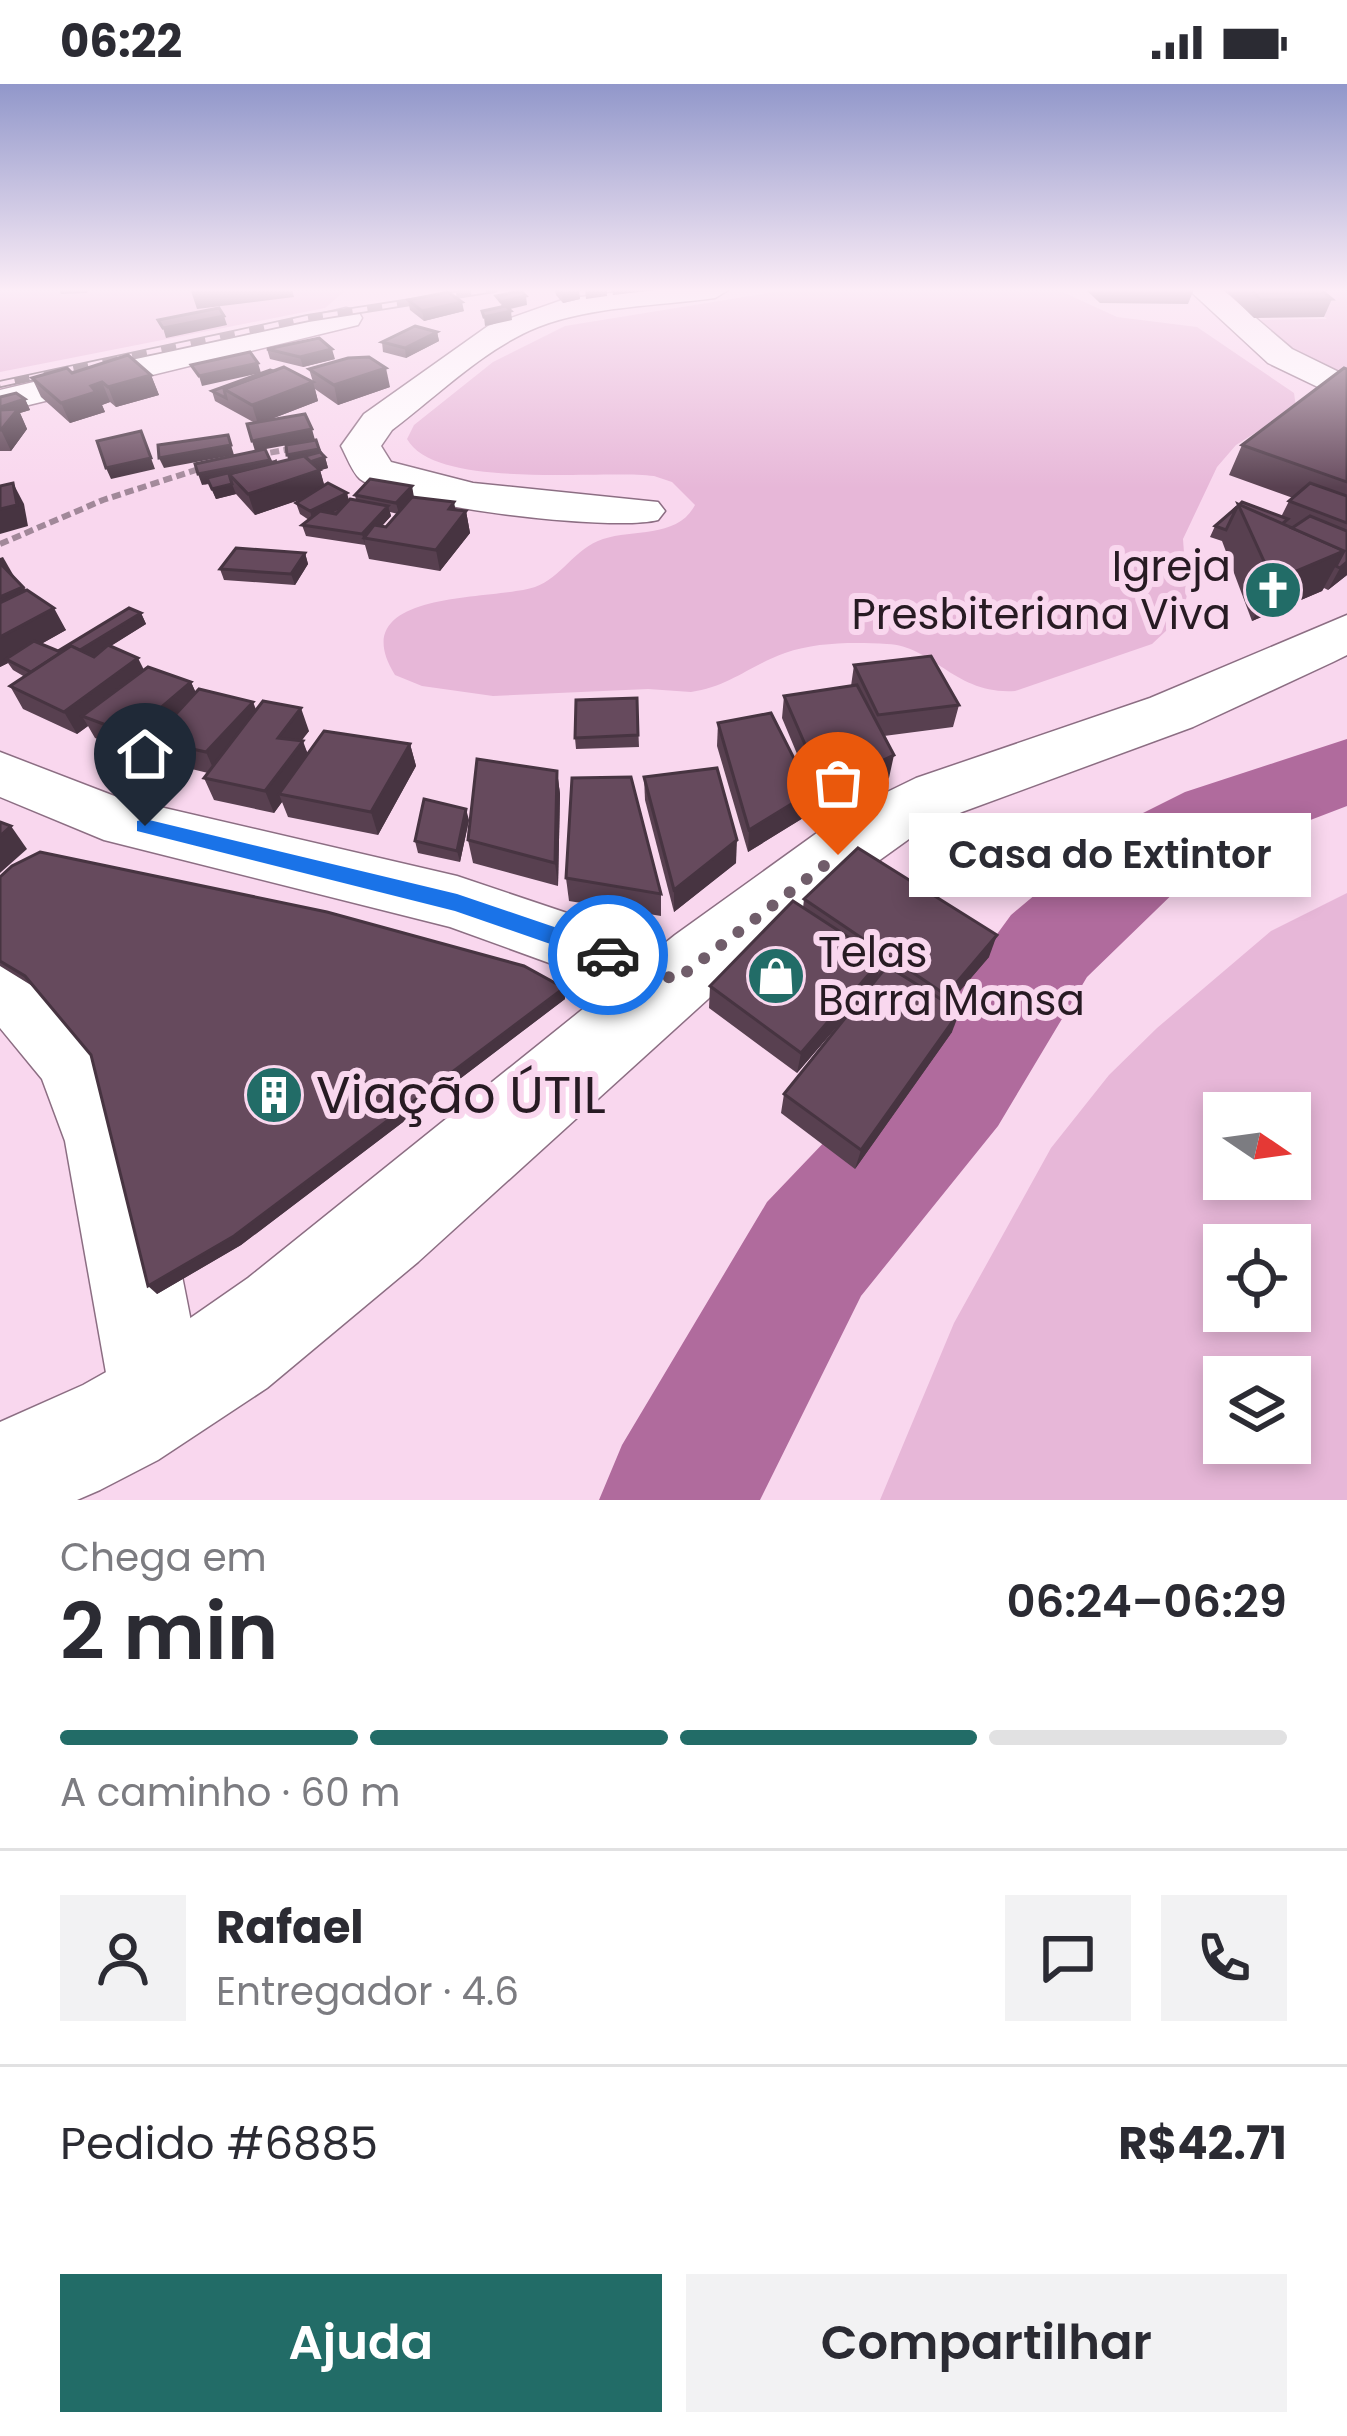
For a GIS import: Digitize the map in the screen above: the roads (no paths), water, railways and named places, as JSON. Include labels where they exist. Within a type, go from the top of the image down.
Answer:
[{"type":"street","points":[[0,401],[191,355]]},
{"type":"street","points":[[470,355],[378,422],[363,441],[363,455],[375,470],[420,484],[550,504],[644,511]]},
{"type":"street","points":[[1280,355],[1347,390]]},
{"type":"street","points":[[0,1477],[106,1432],[159,1401],[316,1289],[676,980],[895,815],[1220,693],[1347,632]]},
{"type":"street","points":[[0,773],[104,817],[457,902],[676,980]]},
{"type":"street","points":[[0,986],[55,1035],[92,1102],[108,1156],[159,1401]]},
{"type":"waterway","points":[[677,1500],[814,1249],[956,1087],[1049,946],[1152,853],[1219,817],[1347,771]]},
{"type":"railway","points":[[0,384],[135,355]]},
{"type":"place","name":"Igreja Presbiteriana Viva","points":[[1273,590]]},
{"type":"place","name":"Casa do Extintor","points":[[838,855]]},
{"type":"place","name":"Telas Barra Mansa","points":[[776,976]]},
{"type":"place","name":"Viação ÚTIL","points":[[274,1095]]}]
